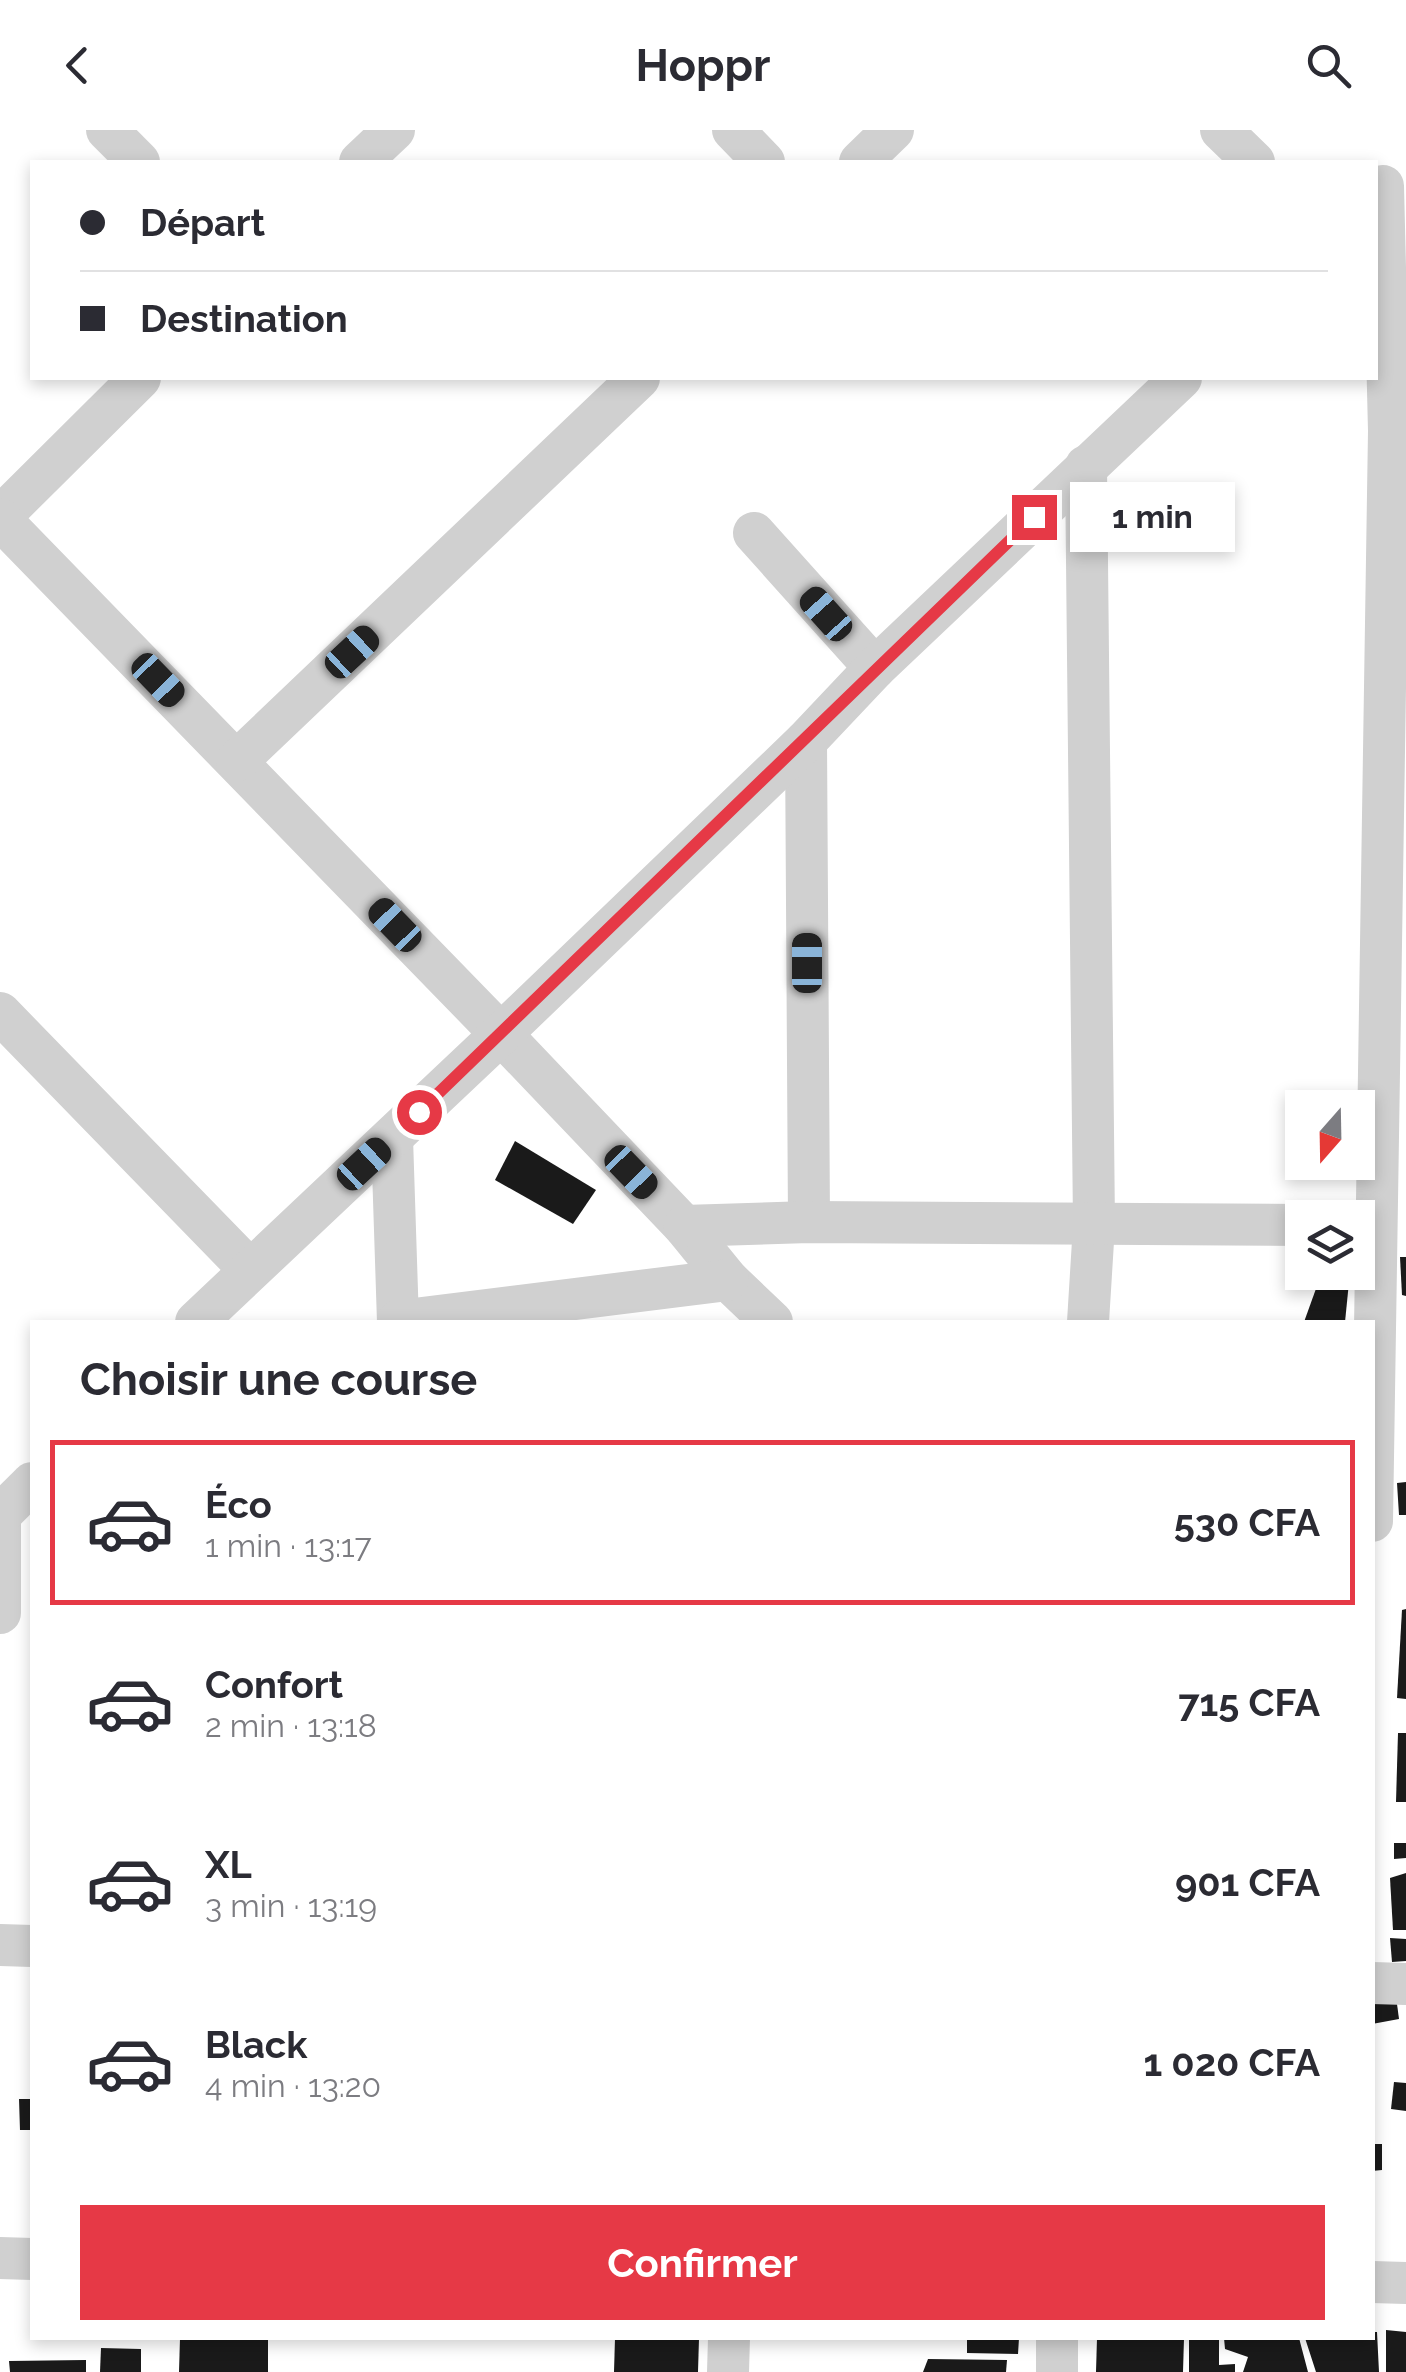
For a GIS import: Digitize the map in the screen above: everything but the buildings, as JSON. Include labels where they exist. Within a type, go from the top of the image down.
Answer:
[{"type":"street","points":[[107,130],[137,160]]},
{"type":"street","points":[[362,160],[394,130]]},
{"type":"street","points":[[733,130],[762,160]]},
{"type":"street","points":[[862,160],[893,130]]},
{"type":"street","points":[[1221,130],[1252,160]]},
{"type":"street","points":[[1375,1423],[1397,431],[1388,182]]},
{"type":"street","points":[[138,380],[0,518],[684,1226],[752,1308]]},
{"type":"street","points":[[237,761],[638,380]]},
{"type":"street","points":[[198,1320],[501,1034],[806,741],[875,668],[1179,380]]},
{"type":"street","points":[[1086,466],[1094,1225],[1088,1320]]},
{"type":"street","points":[[754,533],[875,668]]},
{"type":"street","points":[[806,741],[809,1222]]},
{"type":"street","points":[[0,1013],[250,1270]]},
{"type":"street","points":[[392,1138],[398,1320]]},
{"type":"street","points":[[684,1226],[809,1222],[1285,1226]]},
{"type":"street","points":[[449,1320],[752,1308]]},
{"type":"street","points":[[0,1614],[0,1514],[30,1485]]},
{"type":"street","points":[[0,1946],[30,1946]]},
{"type":"street","points":[[1375,1982],[1406,1984]]},
{"type":"street","points":[[0,2258],[30,2259]]},
{"type":"street","points":[[1375,2282],[1406,2283]]},
{"type":"street","points":[[728,2372],[729,2340]]},
{"type":"street","points":[[1056,2372],[1057,2340]]},
{"type":"route","points":[[419,1112],[1034,517]]}]
